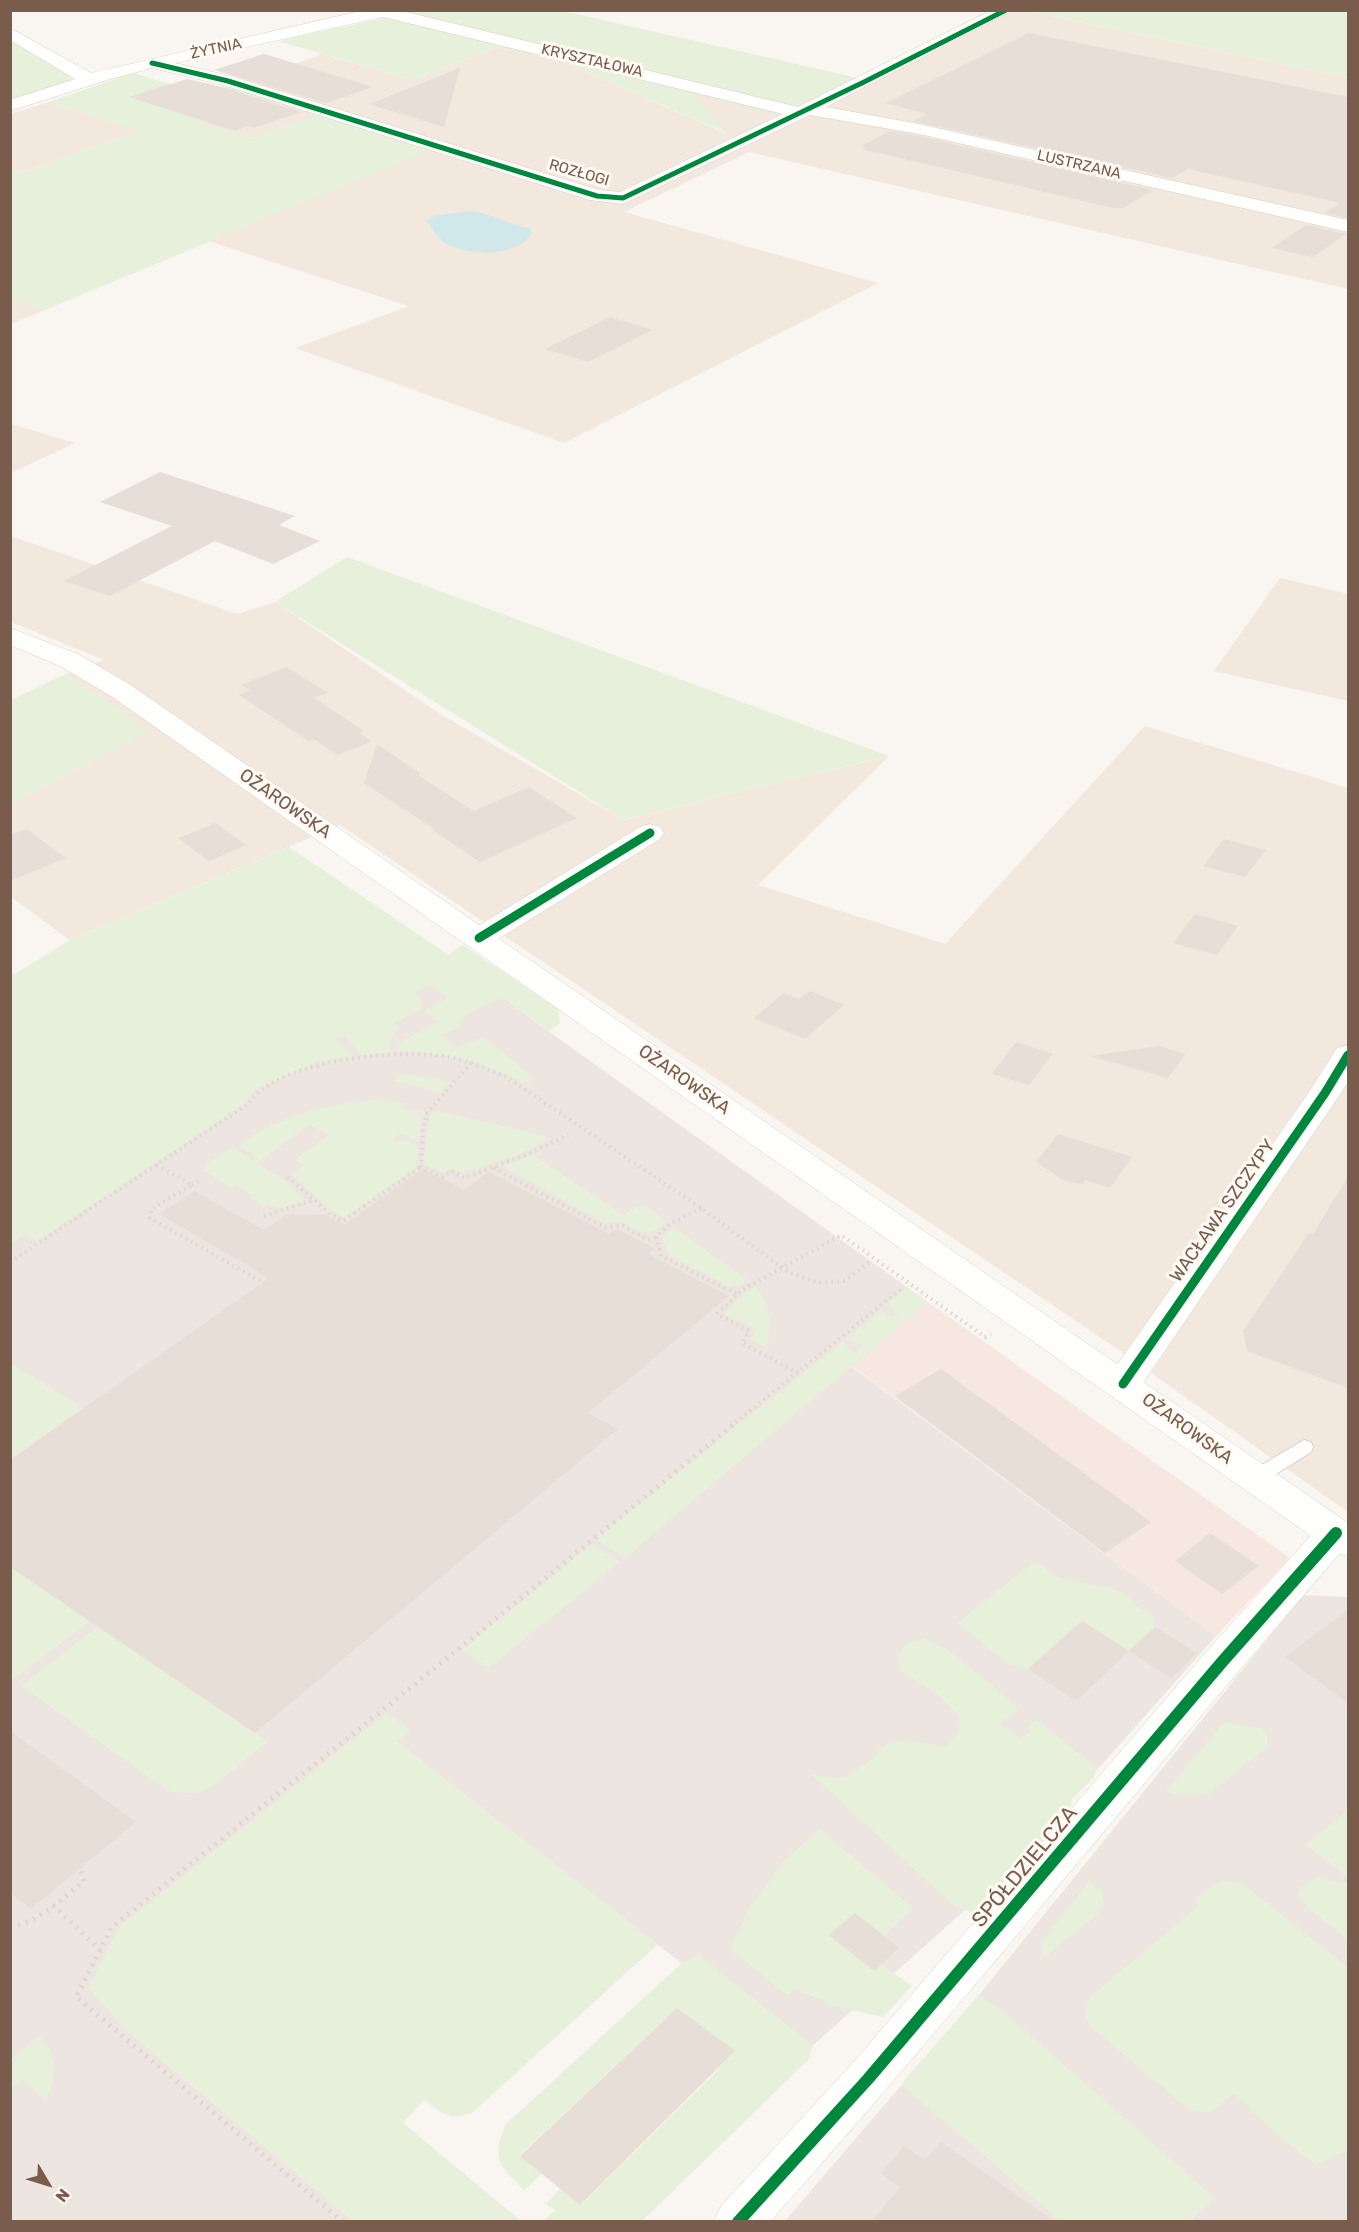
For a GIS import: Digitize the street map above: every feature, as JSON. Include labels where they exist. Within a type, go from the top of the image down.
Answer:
[{"type":"street","name":"ROZŁOGI","points":[[152,63],[228,81],[610,199],[636,194],[1006,10]]},
{"type":"street","name":"KRYSZTAŁOWA","points":[[386,11],[804,111]]},
{"type":"street","name":"ŻYTNIA","points":[[10,106],[152,63],[386,11]]},
{"type":"street","points":[[10,33],[90,80]]},
{"type":"street","name":"LUSTRZANA","points":[[804,111],[919,129],[1348,226]]},
{"type":"street","name":"OŻAROWSKA","points":[[10,636],[69,660],[120,690],[1342,1538]]},
{"type":"street","points":[[479,938],[650,833]]},
{"type":"street","name":"WACŁAWA SZCZYPY","points":[[1123,1384],[1337,1097],[1348,1055]]},
{"type":"street","name":"SPÓŁDZIELCZA","points":[[738,2222],[868,2079],[1222,1662],[1342,1538]]},
{"type":"lane","points":[[1255,1478],[1304,1447]]},
{"type":"path","points":[[10,1262],[248,1104],[257,1091],[313,1065],[392,1054],[436,1055],[471,1063],[505,1076],[701,1208],[780,1268],[819,1283],[844,1281],[871,1261]]},
{"type":"path","points":[[421,1167],[423,1132],[427,1113],[471,1063]]},
{"type":"path","points":[[421,1167],[442,1177],[451,1171],[465,1178],[494,1168],[568,1134]]},
{"type":"path","points":[[157,1165],[192,1185]]},
{"type":"path","points":[[288,1177],[314,1200],[344,1221],[421,1167]]},
{"type":"path","points":[[494,1168],[606,1228],[622,1225],[647,1240],[656,1237],[670,1224],[701,1208]]},
{"type":"path","points":[[200,1180],[151,1209],[150,1218],[260,1281]]},
{"type":"path","points":[[264,1216],[314,1200]]},
{"type":"path","points":[[798,1373],[742,1344],[749,1331],[717,1314],[737,1294],[841,1235],[985,1337],[991,1333],[999,1339]]},
{"type":"path","points":[[656,1237],[661,1256],[737,1294]]},
{"type":"path","points":[[343,2222],[76,1997],[112,1927],[901,1289]]},
{"type":"path","points":[[10,1926],[16,1926],[40,1916],[84,1881],[80,1868]]},
{"type":"path","points":[[53,1905],[100,1950]]},
{"type":"shaded area","points":[[988,11],[1027,11],[1348,78],[1348,289],[749,152],[624,212],[878,283],[564,443],[295,348],[409,306],[208,241],[285,209],[317,115],[252,138],[200,123],[268,99],[231,86],[322,54],[414,80],[496,47],[564,62],[727,134],[692,93],[858,78]]},
{"type":"shaded area","points":[[49,102],[141,131],[22,172],[11,168],[11,114]]},
{"type":"shaded area","points":[[11,298],[45,310],[11,324]]},
{"type":"shaded area","points":[[11,424],[75,443],[11,473]]},
{"type":"shaded area","points":[[11,536],[237,614],[275,602],[440,714],[624,820],[889,756],[758,885],[945,944],[1145,726],[1348,788],[1348,1512],[1116,1348],[340,825],[70,940],[11,897],[11,804],[147,733],[66,674],[104,660],[11,622]]},
{"type":"shaded area","points":[[1280,578],[1348,594],[1348,701],[1214,671]]},
{"type":"shaded area","points":[[449,956],[544,1028],[928,1302],[852,1367],[1216,1636],[1000,1879],[801,2056],[397,1742],[126,2030],[353,2221],[11,2222],[11,1240]]},
{"type":"shaded area","points":[[928,1302],[1290,1558],[1216,1636],[852,1366]]},
{"type":"shaded area","points":[[1303,1595],[1348,1597],[1348,2221],[784,2222],[979,1995]]},
{"type":"green space","points":[[417,11],[563,11],[858,78],[778,115],[693,93],[729,134],[564,62],[496,47],[414,80],[278,41]]},
{"type":"green space","points":[[1027,11],[1348,11],[1348,78]]},
{"type":"green space","points":[[10,39],[74,74],[71,82],[11,103]]},
{"type":"green space","points":[[133,73],[174,85],[206,90],[231,86],[269,99],[201,123],[252,138],[316,115],[430,150],[45,310],[11,298],[11,168],[22,172],[140,131],[49,102]]},
{"type":"green space","points":[[347,557],[889,756],[624,820],[275,602]]},
{"type":"green space","points":[[66,674],[126,713],[148,733],[11,804],[11,700]]},
{"type":"green space","points":[[289,847],[449,955],[463,945],[558,1009],[560,1023],[549,1031],[505,998],[472,1011],[462,1021],[460,1027],[442,1035],[456,1047],[484,1037],[533,1077],[527,1083],[458,1058],[397,1051],[402,1041],[438,1022],[424,1011],[448,998],[430,985],[413,992],[423,1001],[421,1009],[393,1023],[400,1028],[393,1034],[389,1052],[362,1056],[345,1036],[335,1039],[354,1056],[317,1062],[255,1090],[246,1103],[37,1241],[24,1235],[11,1244],[11,1241],[115,1173],[11,1240],[11,972],[15,974],[70,940]]},
{"type":"green space","points":[[405,1074],[451,1082],[441,1093],[396,1081],[396,1075]]},
{"type":"green space","points":[[372,1100],[407,1103],[403,1109],[425,1112],[421,1116],[419,1142],[401,1134],[392,1140],[398,1143],[403,1139],[418,1146],[416,1168],[345,1217],[333,1212],[291,1175],[304,1165],[294,1160],[329,1135],[309,1125],[256,1164],[282,1178],[306,1200],[278,1209],[268,1204],[264,1206],[250,1198],[252,1195],[235,1186],[230,1187],[204,1171],[205,1165],[232,1147],[252,1160],[257,1158],[238,1145],[286,1120],[335,1105]]},
{"type":"green space","points":[[434,1110],[545,1136],[548,1140],[519,1154],[462,1173],[451,1168],[443,1173],[423,1164],[430,1116]]},
{"type":"green space","points":[[534,1155],[623,1215],[637,1207],[647,1206],[666,1221],[655,1231],[642,1233],[624,1223],[601,1221],[502,1166]]},
{"type":"green space","points":[[674,1227],[748,1281],[730,1287],[669,1255],[661,1237]]},
{"type":"green space","points":[[756,1286],[769,1316],[770,1332],[766,1348],[751,1340],[756,1329],[725,1314],[736,1301]]},
{"type":"green space","points":[[907,1287],[928,1302],[625,1558],[595,1539],[842,1342],[847,1345],[846,1348],[856,1353],[863,1346],[845,1339],[881,1311],[892,1317],[898,1312],[886,1305]]},
{"type":"green space","points":[[10,1363],[84,1408],[10,1460]]},
{"type":"green space","points":[[592,1544],[620,1562],[489,1668],[462,1650]]},
{"type":"green space","points":[[1035,1561],[1060,1578],[1111,1588],[1131,1599],[1134,1605],[1154,1616],[1155,1627],[1129,1651],[1082,1621],[1028,1669],[1007,1663],[957,1623]]},
{"type":"green space","points":[[11,1567],[90,1621],[13,1680],[11,1678]]},
{"type":"green space","points":[[98,1626],[268,1741],[219,1782],[199,1793],[170,1792],[21,1686]]},
{"type":"green space","points":[[924,1639],[949,1650],[1020,1709],[1000,1724],[1020,1738],[1031,1731],[1027,1727],[1037,1720],[1097,1768],[1094,1777],[1072,1799],[1070,1813],[1040,1846],[1033,1847],[977,1914],[955,1907],[811,1774],[829,1777],[848,1775],[892,1742],[916,1742],[946,1747],[958,1732],[960,1717],[937,1694],[900,1670],[898,1657],[905,1644]]},
{"type":"green space","points":[[386,1713],[411,1730],[397,1742],[658,1944],[472,2113],[457,2117],[446,2115],[424,2100],[403,2123],[521,2221],[353,2221],[126,2030],[88,1988],[119,1927]]},
{"type":"green space","points":[[1224,1723],[1262,1728],[1267,1737],[1267,1748],[1208,1794],[1177,1795],[1165,1791]]},
{"type":"green space","points":[[1348,1810],[1348,1877],[1306,1845]]},
{"type":"green space","points":[[820,1829],[914,1909],[884,1936],[855,1913],[830,1934],[873,1970],[881,1964],[912,1986],[883,2017],[834,2006],[796,1989],[788,1996],[730,1949],[749,1908],[782,1863]]},
{"type":"green space","points":[[1319,1876],[1344,1884],[1348,1878],[1348,1940],[1311,1911],[1298,1895],[1301,1888]]},
{"type":"green space","points":[[1227,1880],[1244,1885],[1348,1967],[1348,2150],[1315,2165],[1282,2139],[1234,2094],[1210,2113],[1189,2110],[1090,2026],[1085,2015],[1091,1996],[1197,1907],[1196,1898],[1203,1891]]},
{"type":"green space","points":[[1089,1881],[1101,1890],[1105,1905],[1097,1915],[1042,1959],[1040,1945]]},
{"type":"green space","points":[[698,1955],[813,2045],[808,2060],[642,2221],[543,2221],[556,2210],[546,2204],[560,2189],[581,2205],[713,2075],[734,2051],[677,2008],[520,2155],[542,2174],[524,2190],[503,2168],[498,2155],[505,2125],[682,1963]]},
{"type":"green space","points":[[979,1995],[1003,2011],[1215,2198],[1190,2221],[1060,2221],[901,2084]]},
{"type":"green space","points":[[40,2036],[51,2051],[54,2067],[52,2084],[46,2101],[22,2080],[11,2090],[11,2059]]},
{"type":"water","points":[[468,211],[529,228],[533,233],[516,247],[494,252],[470,251],[445,243],[426,221],[435,216]]},
{"type":"building","points":[[1029,33],[1348,97],[1348,218],[1325,213],[1340,203],[1188,169],[1172,178],[913,121],[927,114],[886,103]]},
{"type":"building","points":[[264,54],[373,87],[326,103],[214,70]]},
{"type":"building","points":[[460,68],[444,127],[369,104]]},
{"type":"building","points":[[187,79],[222,87],[301,112],[253,128],[248,126],[235,131],[129,97]]},
{"type":"building","points":[[891,131],[1153,190],[1123,208],[1113,208],[862,149],[866,147],[861,146]]},
{"type":"building","points":[[1306,225],[1346,234],[1313,257],[1271,248]]},
{"type":"building","points":[[610,317],[653,330],[588,362],[545,349]]},
{"type":"building","points":[[160,472],[295,516],[279,525],[320,541],[273,564],[215,541],[110,596],[64,581],[172,526],[100,502]]},
{"type":"building","points":[[286,667],[328,693],[314,698],[364,731],[359,733],[372,741],[338,755],[314,739],[309,741],[239,695],[250,690],[241,685]]},
{"type":"building","points":[[377,744],[420,773],[419,776],[474,811],[529,787],[577,818],[480,862],[364,783]]},
{"type":"building","points":[[216,823],[246,845],[209,861],[178,838]]},
{"type":"building","points":[[26,829],[66,858],[10,881],[10,835]]},
{"type":"building","points":[[1224,839],[1266,850],[1245,877],[1203,866]]},
{"type":"building","points":[[1195,914],[1238,926],[1217,955],[1173,943]]},
{"type":"building","points":[[810,991],[844,1005],[805,1039],[754,1018],[784,993],[799,999]]},
{"type":"building","points":[[1016,1042],[1053,1054],[1029,1085],[992,1074]]},
{"type":"building","points":[[1159,1046],[1185,1054],[1168,1078],[1090,1056]]},
{"type":"building","points":[[1058,1134],[1132,1157],[1110,1188],[1085,1180],[1083,1184],[1065,1181],[1036,1162]]},
{"type":"building","points":[[423,1169],[464,1190],[489,1172],[609,1234],[617,1229],[655,1249],[648,1254],[729,1296],[588,1413],[618,1429],[255,1733],[10,1567],[10,1460],[269,1278],[159,1214],[194,1191],[264,1230],[287,1214],[326,1215],[344,1225]]},
{"type":"building","points":[[1348,1177],[1348,1388],[1247,1351],[1243,1331],[1309,1233],[1313,1234]]},
{"type":"building","points":[[941,1369],[1151,1522],[1105,1553],[895,1396]]},
{"type":"building","points":[[1210,1533],[1259,1566],[1222,1594],[1175,1561]]},
{"type":"building","points":[[1348,1609],[1348,1703],[1285,1657]]},
{"type":"building","points":[[1082,1621],[1129,1651],[1076,1701],[1028,1669]]},
{"type":"building","points":[[1155,1627],[1197,1653],[1171,1678],[1129,1651]]},
{"type":"building","points":[[10,1731],[136,1822],[31,1909],[10,1893]]},
{"type":"building","points":[[855,1913],[899,1948],[874,1971],[829,1935]]},
{"type":"building","points":[[677,2008],[735,2051],[580,2205],[520,2156]]},
{"type":"building","points":[[941,2142],[1055,2222],[871,2222],[900,2187],[881,2174],[904,2146],[925,2160]]},
{"type":"cycle path","points":[[152,63],[228,81],[597,196],[623,198],[864,82],[1006,10]]},
{"type":"cycle path","points":[[479,938],[650,833]]},
{"type":"cycle path","points":[[1123,1384],[1325,1093],[1348,1055]]},
{"type":"cycle path","points":[[738,2222],[868,2079],[1222,1662],[1336,1533]]}]
